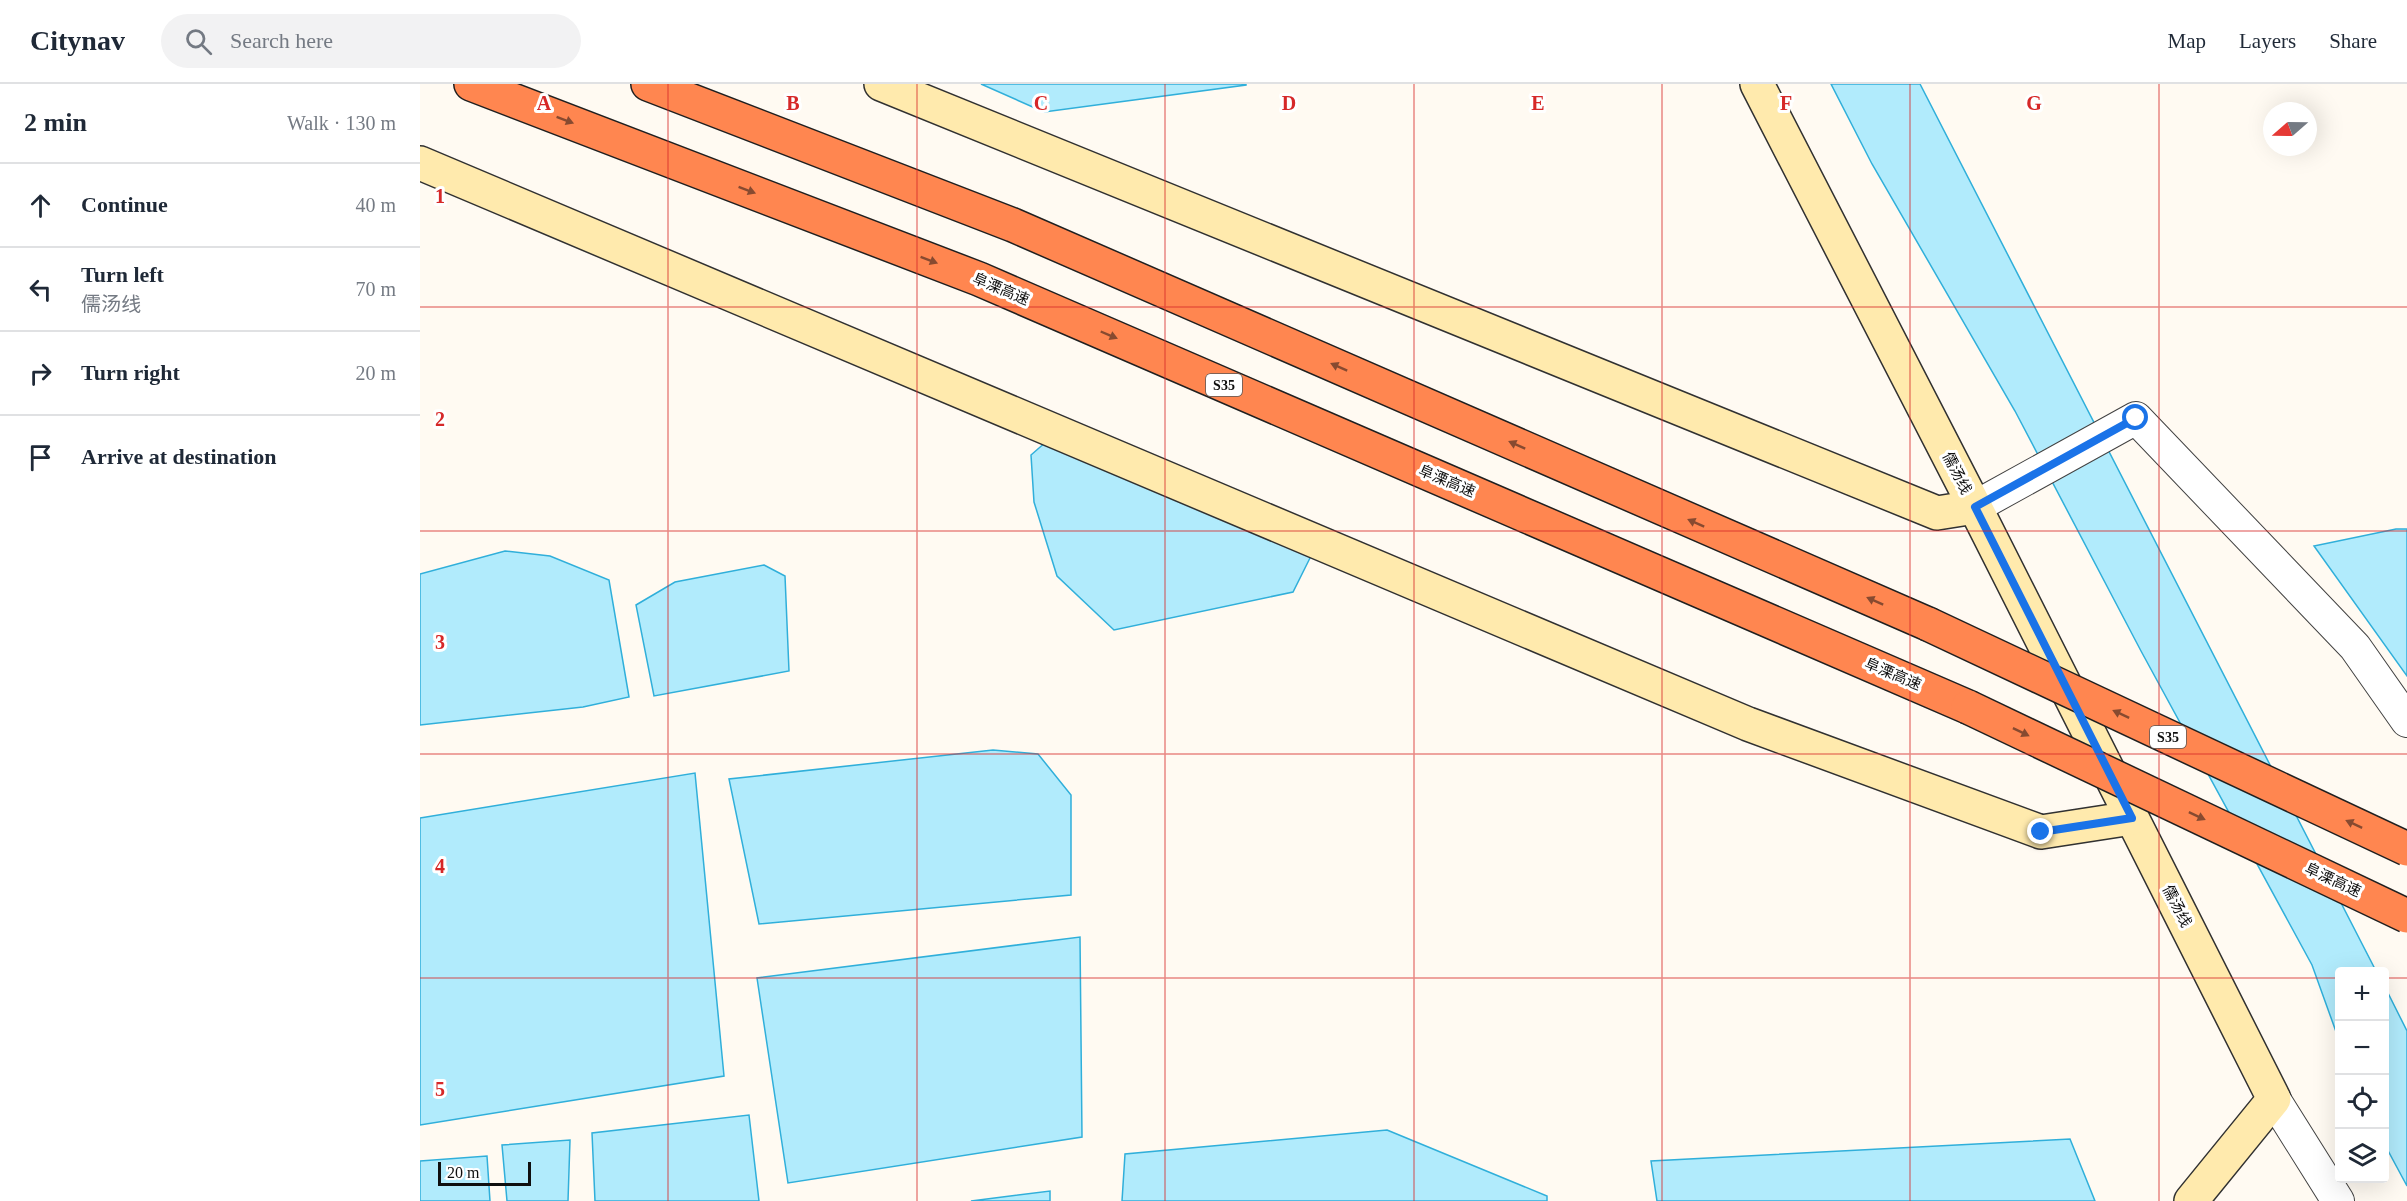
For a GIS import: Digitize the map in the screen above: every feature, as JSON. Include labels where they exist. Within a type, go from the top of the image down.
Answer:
[{"type":"highway","name":"阜溧高速","points":[[471,84],[980,279],[1968,707],[2407,916]]},
{"type":"highway","name":"S35","points":[[648,84],[1013,225],[1928,624],[2407,849]]},
{"type":"street","points":[[881,84],[1937,513],[1975,507],[2136,418],[2355,647],[2407,721]]},
{"type":"street","name":"儒汤线","points":[[1757,84],[1975,507],[2274,1100]]},
{"type":"street","points":[[420,163],[1748,724],[2041,832],[2132,818]]},
{"type":"street","points":[[2191,1201],[2274,1100],[2338,1201]]},
{"type":"water","points":[[981,84],[1246,84],[1246,85],[1044,112]]},
{"type":"water","points":[[1831,84],[1920,84],[2374,967],[2335,967],[2335,1029],[2312,965],[2141,651],[2015,411],[1872,164]]},
{"type":"water","points":[[1047,441],[1312,554],[1293,592],[1114,630],[1057,576],[1034,502],[1031,455]]},
{"type":"water","points":[[2396,529],[2407,529],[2407,676],[2314,546]]},
{"type":"water","points":[[505,551],[550,556],[609,580],[629,697],[583,707],[420,725],[420,574]]},
{"type":"water","points":[[764,565],[785,576],[789,671],[654,696],[636,605],[675,582]]},
{"type":"water","points":[[993,750],[1038,754],[1071,795],[1071,895],[759,924],[729,779]]},
{"type":"water","points":[[695,773],[724,1076],[420,1125],[420,818]]},
{"type":"water","points":[[1080,937],[1082,1137],[788,1183],[757,978]]},
{"type":"water","points":[[2389,995],[2407,1031],[2407,1186],[2389,1152]]},
{"type":"water","points":[[749,1115],[759,1201],[595,1201],[592,1133]]},
{"type":"water","points":[[1387,1130],[1547,1196],[1547,1201],[1122,1201],[1125,1154]]},
{"type":"water","points":[[2070,1139],[2095,1201],[1657,1201],[1651,1161]]},
{"type":"water","points":[[570,1140],[568,1201],[507,1201],[502,1145]]},
{"type":"water","points":[[487,1156],[490,1201],[420,1201],[420,1161]]},
{"type":"water","points":[[1050,1191],[1050,1201],[971,1201]]},
{"type":"route","points":[[2041,832],[2132,818],[1975,507],[2136,418]]}]
